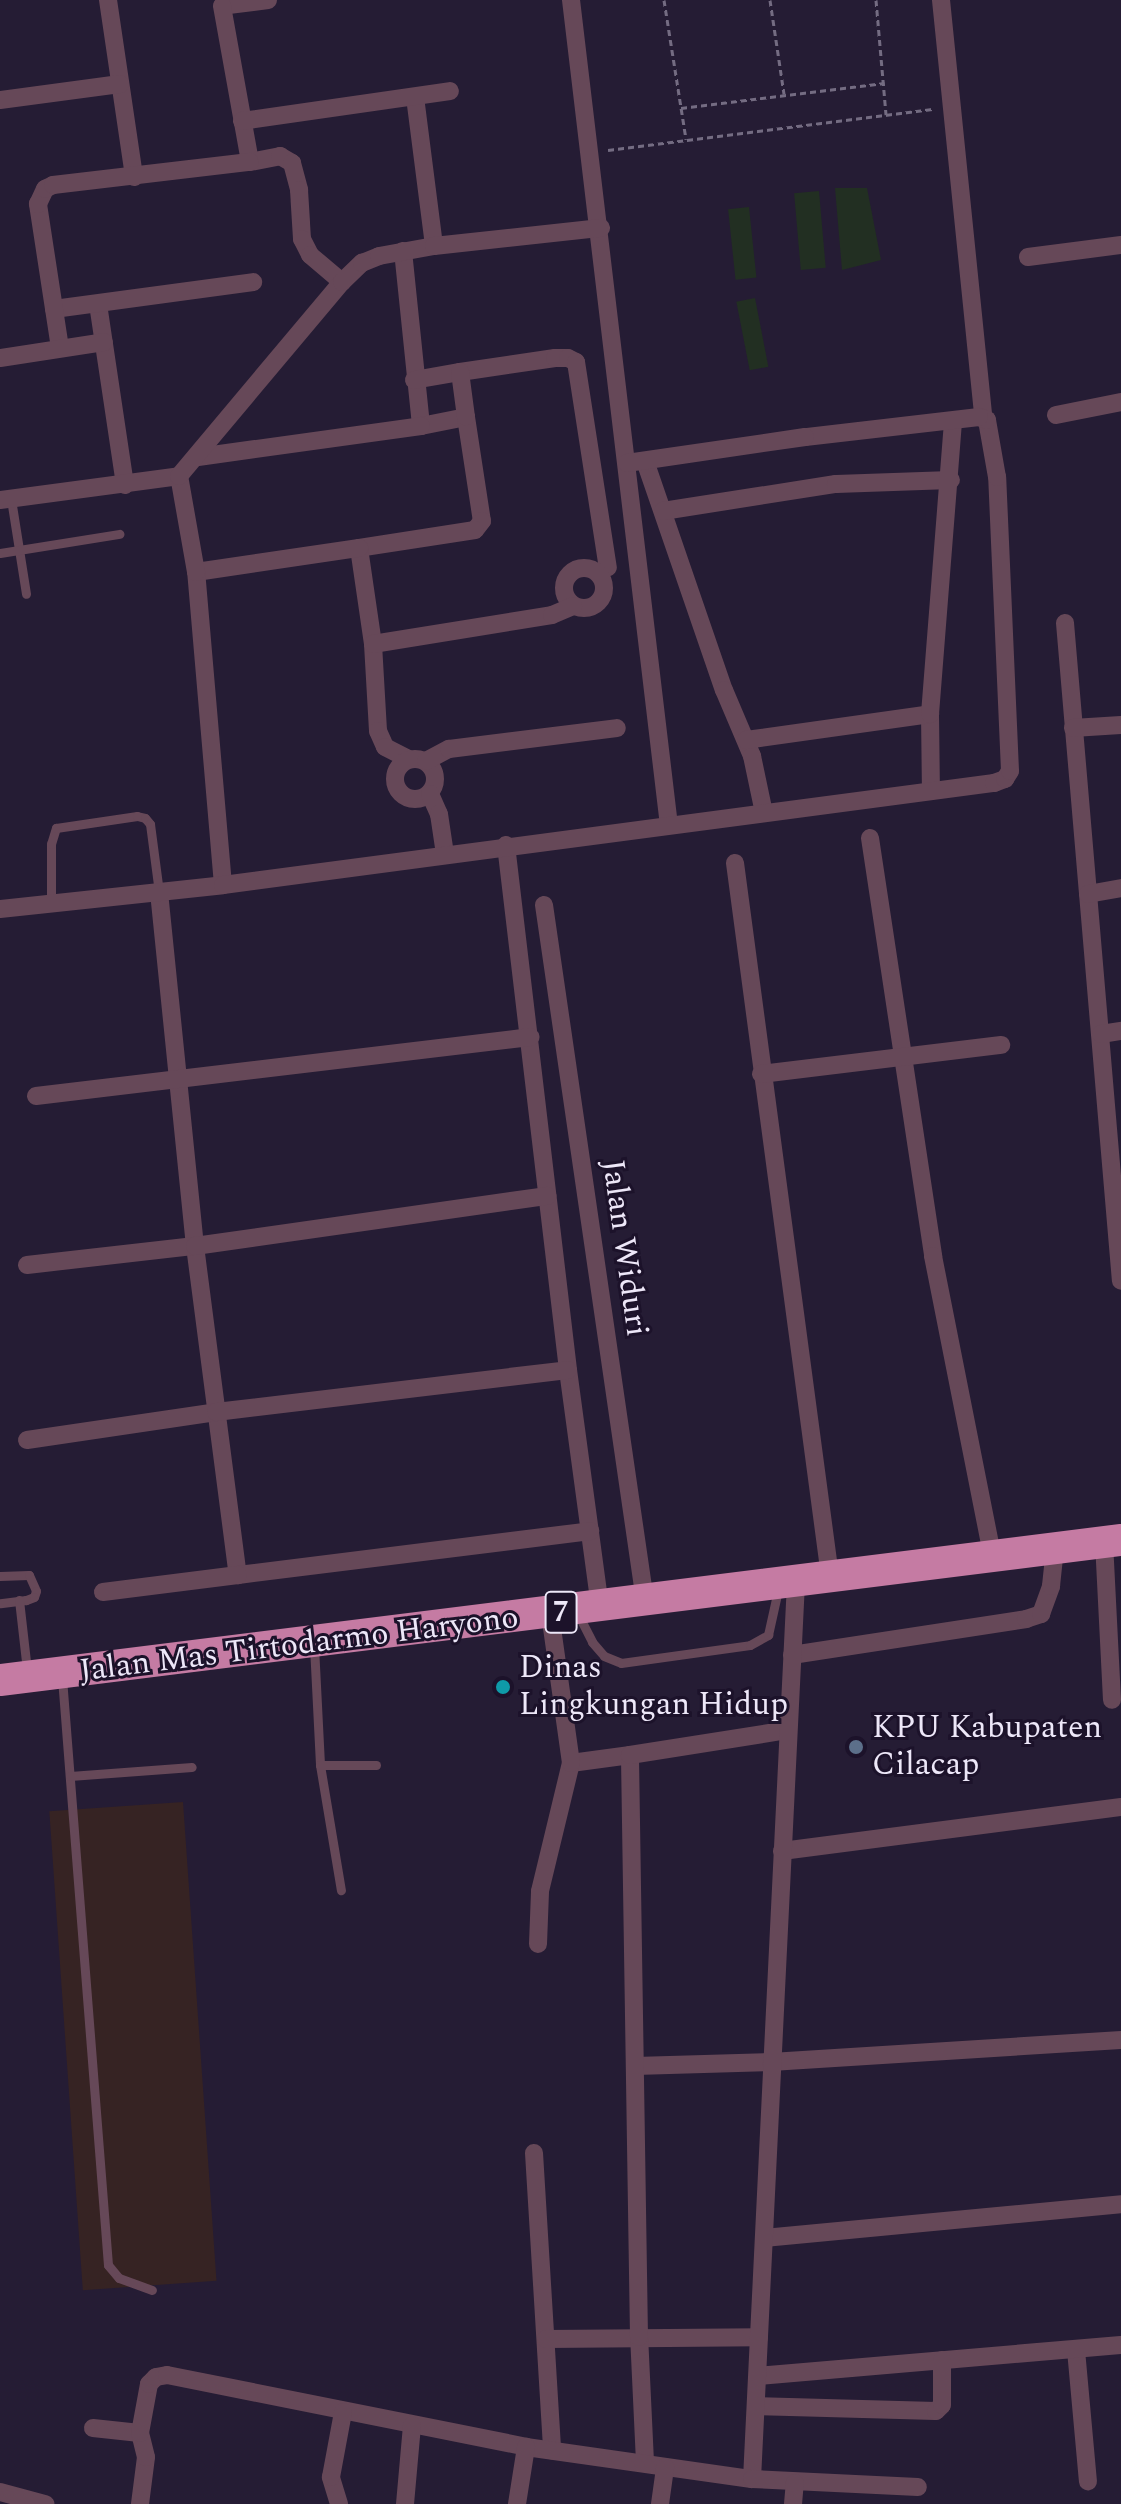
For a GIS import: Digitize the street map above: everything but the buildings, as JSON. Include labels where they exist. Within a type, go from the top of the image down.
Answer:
[{"type":"highway","name":"Jalan Mas Tirtodarmo Haryono","points":[[14,1679],[1112,1541]]},
{"type":"street","points":[[108,0],[134,177]]},
{"type":"street","points":[[250,162],[221,3],[268,0]]},
{"type":"street","points":[[571,0],[636,462],[638,558],[669,825]]},
{"type":"street","points":[[0,909],[223,885],[506,845],[994,783],[1005,779],[1010,771],[997,477],[990,425],[983,417],[941,0]]},
{"type":"street","points":[[0,100],[120,84]]},
{"type":"street","points":[[242,121],[450,91]]},
{"type":"street","points":[[415,97],[434,246]]},
{"type":"street","points":[[60,348],[38,204],[41,195],[53,185],[280,156],[292,163],[299,190],[302,239],[310,255],[342,282]]},
{"type":"street","points":[[5,499],[179,476],[342,282],[362,263],[434,246],[601,228]]},
{"type":"street","points":[[1028,257],[1121,245]]},
{"type":"street","points":[[403,251],[421,426]]},
{"type":"street","points":[[54,309],[253,282]]},
{"type":"street","points":[[98,304],[125,485]]},
{"type":"street","points":[[0,358],[104,342]]},
{"type":"street","points":[[373,644],[552,615],[573,606],[591,607],[603,594],[604,572],[576,362],[568,358],[555,358],[414,380]]},
{"type":"street","points":[[196,572],[471,530],[481,525],[460,372]]},
{"type":"street","points":[[1056,415],[1121,402]]},
{"type":"street","points":[[198,457],[466,417]]},
{"type":"street","points":[[636,462],[805,437],[983,417]]},
{"type":"street","points":[[931,791],[930,714],[951,480],[953,422]]},
{"type":"street","points":[[636,462],[663,511],[724,690],[756,767],[764,813]]},
{"type":"street","points":[[179,476],[196,572],[223,885]]},
{"type":"street","points":[[663,511],[836,484],[951,480]]},
{"type":"street","points":[[359,548],[373,644],[380,738],[385,747],[418,760],[436,777],[430,794],[439,814],[445,854]]},
{"type":"street","points":[[573,606],[563,591],[569,574],[585,568],[604,572],[638,558]]},
{"type":"street","points":[[1065,623],[1101,1034],[1115,1153],[1121,1281]]},
{"type":"street","points":[[746,740],[930,714]]},
{"type":"street","points":[[1073,728],[1121,725]]},
{"type":"street","points":[[430,794],[413,800],[398,790],[396,772],[449,749],[617,728]]},
{"type":"street","points":[[870,838],[933,1256],[992,1555]]},
{"type":"street","points":[[506,845],[590,1531],[576,1610],[571,1763],[540,1891],[538,1944]]},
{"type":"street","points":[[735,863],[830,1576]]},
{"type":"street","points":[[1088,894],[1121,888]]},
{"type":"street","points":[[159,892],[195,1246],[238,1575]]},
{"type":"street","name":"Jalan Widuri","points":[[544,905],[645,1601]]},
{"type":"street","points":[[1101,1034],[1121,1031]]},
{"type":"street","points":[[36,1096],[530,1037]]},
{"type":"street","points":[[761,1074],[1001,1045]]},
{"type":"street","points":[[27,1265],[195,1246],[547,1196]]},
{"type":"street","points":[[27,1440],[216,1412],[568,1370]]},
{"type":"street","points":[[103,1592],[590,1531]]},
{"type":"street","points":[[1112,1541],[1112,1700]]},
{"type":"street","points":[[792,1655],[1026,1619],[1041,1614],[1051,1586],[1055,1548]]},
{"type":"street","points":[[752,2479],[792,1655],[787,1582]]},
{"type":"street","points":[[571,1763],[788,1730]]},
{"type":"street","points":[[630,1755],[639,2337],[645,2462]]},
{"type":"street","points":[[782,1851],[1121,1807]]},
{"type":"street","points":[[635,2066],[771,2062],[1121,2040]]},
{"type":"street","points":[[534,2153],[552,2450]]},
{"type":"street","points":[[764,2238],[1121,2204]]},
{"type":"street","points":[[546,2339],[759,2337]]},
{"type":"street","points":[[758,2376],[1121,2345]]},
{"type":"street","points":[[1076,2350],[1088,2481]]},
{"type":"street","points":[[756,2406],[936,2411],[942,2405],[942,2360]]},
{"type":"street","points":[[140,2504],[146,2457],[140,2433],[149,2384],[162,2376],[308,2401],[343,2412],[526,2447],[752,2479],[898,2495],[918,2487]]},
{"type":"street","points":[[339,2504],[331,2477],[343,2412]]},
{"type":"street","points":[[405,2504],[412,2425]]},
{"type":"street","points":[[93,2428],[140,2433]]},
{"type":"street","points":[[517,2504],[526,2447]]},
{"type":"street","points":[[660,2504],[665,2467]]},
{"type":"street","points":[[793,2504],[795,2483]]},
{"type":"street","points":[[0,2492],[45,2504]]},
{"type":"lane","points":[[5,499],[19,550],[26,594]]},
{"type":"lane","points":[[0,553],[119,534]]},
{"type":"lane","points":[[51,904],[51,844],[56,828],[137,816],[145,818],[150,824],[159,892]]},
{"type":"lane","points":[[0,1576],[32,1577],[34,1597],[0,1603]]},
{"type":"lane","points":[[576,1610],[592,1642],[604,1656],[621,1663],[750,1645],[768,1635],[787,1582]]},
{"type":"lane","points":[[14,1679],[19,1600]]},
{"type":"lane","points":[[314,1643],[320,1765],[341,1890]]},
{"type":"lane","points":[[62,1674],[108,2265],[119,2278],[152,2290]]},
{"type":"lane","points":[[320,1765],[376,1765]]},
{"type":"lane","points":[[70,1776],[192,1767]]},
{"type":"path","points":[[664,0],[686,139]]},
{"type":"path","points":[[770,0],[784,94]]},
{"type":"path","points":[[876,0],[886,115]]},
{"type":"path","points":[[681,108],[884,83]]},
{"type":"path","points":[[590,152],[950,107]]},
{"type":"shaded area","points":[[183,1802],[216,2281],[83,2290],[49,1811]]},
{"type":"green space","points":[[835,188],[867,188],[881,260],[842,270]]},
{"type":"green space","points":[[819,191],[826,268],[801,270],[794,193]]},
{"type":"green space","points":[[749,207],[756,278],[736,280],[728,209]]},
{"type":"green space","points":[[755,298],[768,367],[750,370],[736,302]]},
{"type":"place","name":"Dinas Lingkungan Hidup","points":[[503,1687]]},
{"type":"place","name":"KPU Kabupaten Cilacap","points":[[856,1747]]}]
